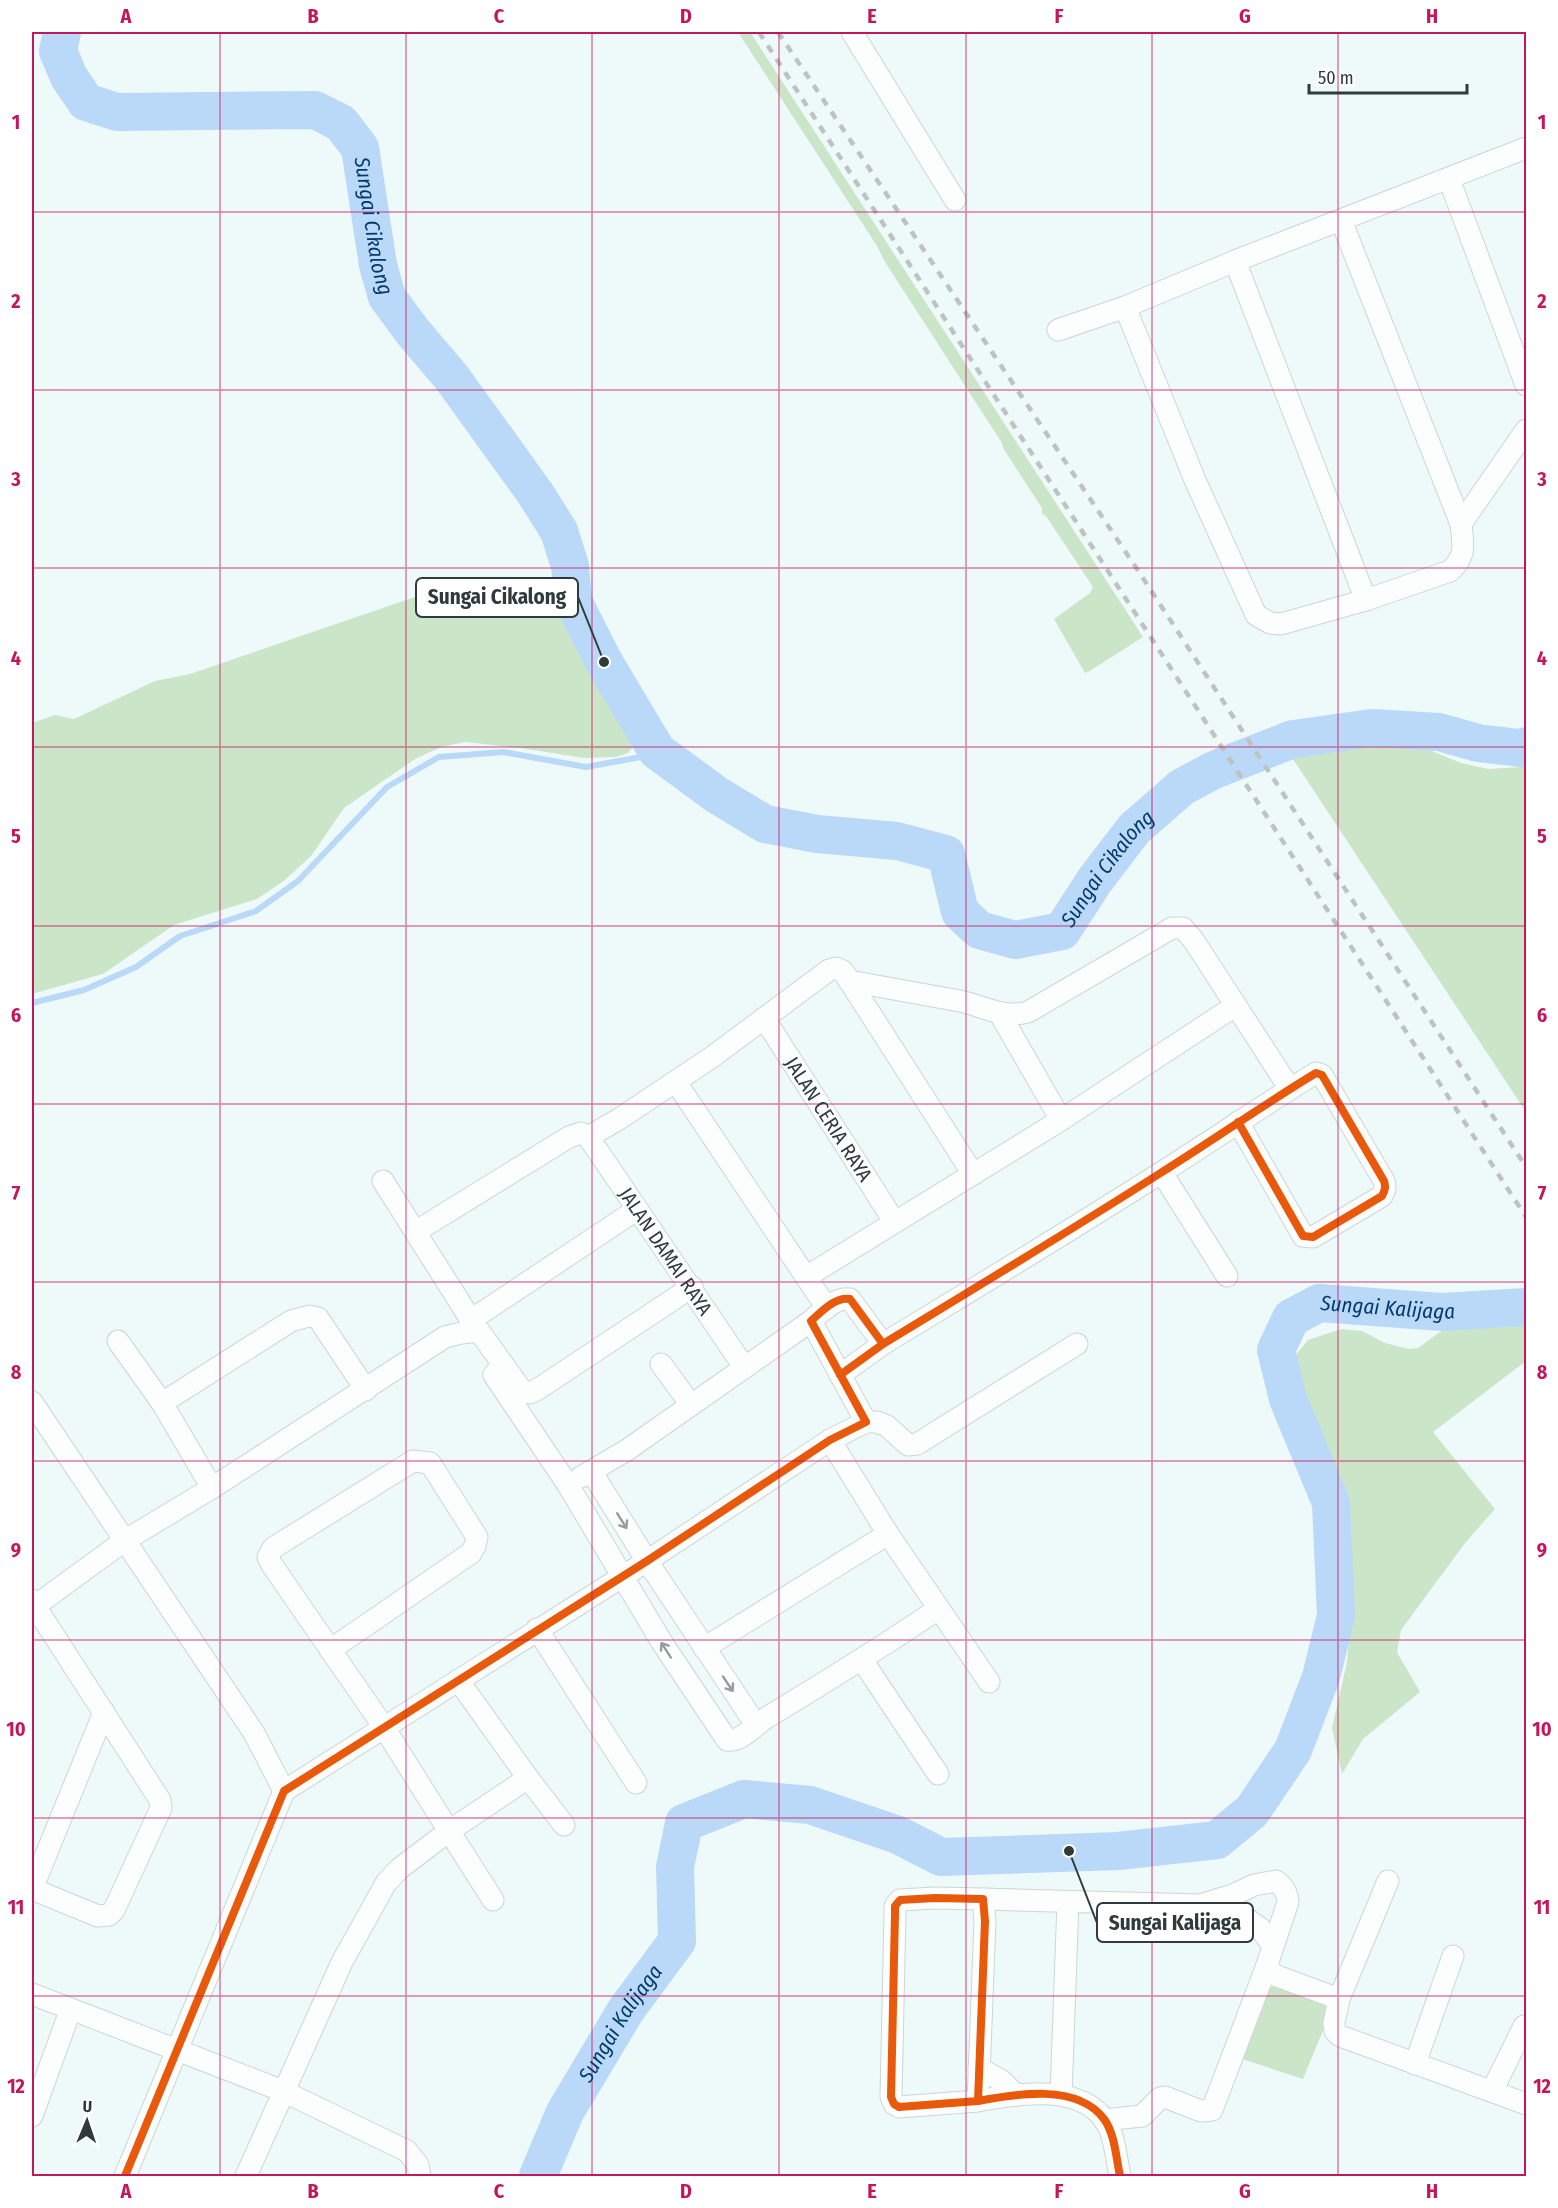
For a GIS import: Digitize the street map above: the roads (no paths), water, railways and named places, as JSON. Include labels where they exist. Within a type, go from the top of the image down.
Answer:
[{"type":"street","points":[[852,32],[955,200]]},
{"type":"street","points":[[1058,330],[1125,307],[1235,261],[1527,148]]},
{"type":"street","points":[[1449,179],[1527,385]]},
{"type":"street","points":[[1125,307],[1195,480],[1256,615],[1270,623],[1281,624],[1366,600],[1450,571],[1459,562],[1464,549],[1461,524],[1341,220]]},
{"type":"street","points":[[1235,261],[1366,600]]},
{"type":"street","points":[[1461,524],[1527,430]]},
{"type":"street","points":[[849,981],[963,1002],[1000,1014],[1019,1015],[1028,1012],[1172,928],[1178,927],[1186,930],[1194,941],[1290,1089]]},
{"type":"street","points":[[415,1232],[569,1137],[577,1133],[588,1137],[676,1082],[829,970],[836,968],[843,971],[974,1174]]},
{"type":"street","points":[[806,1276],[1061,1120],[1235,1005]]},
{"type":"street","points":[[1000,1014],[1061,1120]]},
{"type":"street","name":"JALAN CERIA RAYA","points":[[764,1018],[894,1221]]},
{"type":"street","points":[[840,1375],[883,1344],[1161,1173],[1238,1122],[1316,1073],[1322,1075],[1384,1181],[1386,1187],[1382,1196],[1313,1237],[1303,1236],[1238,1122]]},
{"type":"street","points":[[676,1082],[806,1276],[840,1375],[866,1422]]},
{"type":"street","name":"JALAN DAMAI RAYA","points":[[588,1137],[692,1287],[744,1367]]},
{"type":"street","points":[[1161,1173],[1227,1276]]},
{"type":"street","points":[[383,1181],[470,1329],[520,1389],[526,1392],[534,1392],[692,1287]]},
{"type":"street","points":[[104,1712],[32,1889],[98,1916],[109,1915],[114,1910],[161,1808],[160,1800],[104,1712],[33,1607],[124,1541],[212,1488],[445,1337],[470,1329],[636,1209]]},
{"type":"street","points":[[568,1485],[627,1450],[843,1298],[850,1299],[883,1344]]},
{"type":"street","points":[[162,1402],[291,1321],[309,1316],[318,1318],[366,1390]]},
{"type":"street","points":[[118,1341],[162,1402],[212,1488]]},
{"type":"street","points":[[125,2176],[284,1791],[383,1726],[647,1561],[830,1440],[866,1422],[877,1422],[887,1426],[903,1442],[912,1446],[1077,1344]]},
{"type":"street","points":[[502,1365],[494,1375],[568,1485],[661,1641],[727,1740],[739,1738],[938,1609]]},
{"type":"street","points":[[662,1365],[691,1405]]},
{"type":"street","points":[[32,1402],[254,1733],[284,1791]]},
{"type":"street","points":[[830,1440],[888,1534],[989,1682]]},
{"type":"street","points":[[330,1650],[471,1552],[475,1546],[477,1538],[430,1463],[413,1461],[273,1548],[269,1561],[330,1650],[383,1726],[493,1900]]},
{"type":"street","points":[[591,1471],[647,1561],[756,1725]]},
{"type":"street","points":[[704,1648],[888,1534]]},
{"type":"street","points":[[537,1629],[636,1783]]},
{"type":"street","points":[[862,1660],[938,1774]]},
{"type":"street","points":[[458,1680],[564,1826]]},
{"type":"street","points":[[246,2176],[342,1962],[386,1883],[399,1869],[449,1831],[528,1778]]},
{"type":"street","points":[[1104,2120],[1142,2116],[1160,2098],[1165,2097],[1201,2111],[1212,2110],[1288,1902],[1287,1893],[1283,1887],[1276,1881],[1266,1882],[1200,1905],[935,1898],[900,1900],[895,1906],[894,1914],[891,2083],[891,2097],[894,2104],[898,2107],[978,2101],[1016,2095],[1061,2095],[1088,2104],[1104,2120],[1111,2136],[1120,2176]]},
{"type":"street","points":[[1388,1881],[1340,1999],[1334,2024],[1335,2031],[1340,2037],[1527,2104]]},
{"type":"street","points":[[978,2101],[986,1921],[984,1899]]},
{"type":"street","points":[[1219,1899],[1260,1928],[1270,1955],[1272,1973],[1340,1999]]},
{"type":"street","points":[[1061,2095],[1068,1902]]},
{"type":"street","points":[[1414,2064],[1453,1956]]},
{"type":"street","points":[[32,1994],[70,2011],[283,2091],[407,2151],[418,2165],[420,2176]]},
{"type":"street","points":[[32,2116],[70,2011]]},
{"type":"street","points":[[1492,2091],[1524,2026]]},
{"type":"street","points":[[979,2068],[1002,2081],[1016,2095]]},
{"type":"waterway","name":"Sungai Cikalong","points":[[62,32],[58,51],[69,77],[86,102],[117,112],[315,110],[341,123],[360,148],[378,265],[387,297],[452,378],[535,493],[559,531],[570,566],[573,601],[604,662],[657,751],[717,795],[765,824],[817,834],[897,841],[946,854],[960,912],[979,930],[1015,940],[1062,931],[1095,880],[1134,829],[1182,787],[1214,770],[1293,739],[1372,728],[1439,732],[1478,743],[1520,748],[1526,746]]},
{"type":"waterway","points":[[32,1003],[84,990],[136,967],[180,936],[256,911],[298,881],[387,787],[439,757],[503,752],[586,767],[641,757],[657,751]]},
{"type":"waterway","name":"Sungai Kalijaga","points":[[538,2176],[565,2112],[626,2010],[677,1941],[675,1867],[684,1823],[744,1799],[810,1805],[898,1835],[941,1857],[1118,1851],[1217,1840],[1252,1811],[1293,1750],[1321,1677],[1336,1616],[1331,1503],[1288,1399],[1276,1350],[1291,1318],[1319,1303],[1442,1312],[1526,1307]]},
{"type":"railway","points":[[759,32],[1526,1217]]},
{"type":"railway","points":[[778,32],[1139,572],[1526,1167]]},
{"type":"place","name":"Sungai Cikalong","points":[[604,662]]},
{"type":"place","name":"Sungai Kalijaga","points":[[1069,1851]]}]
